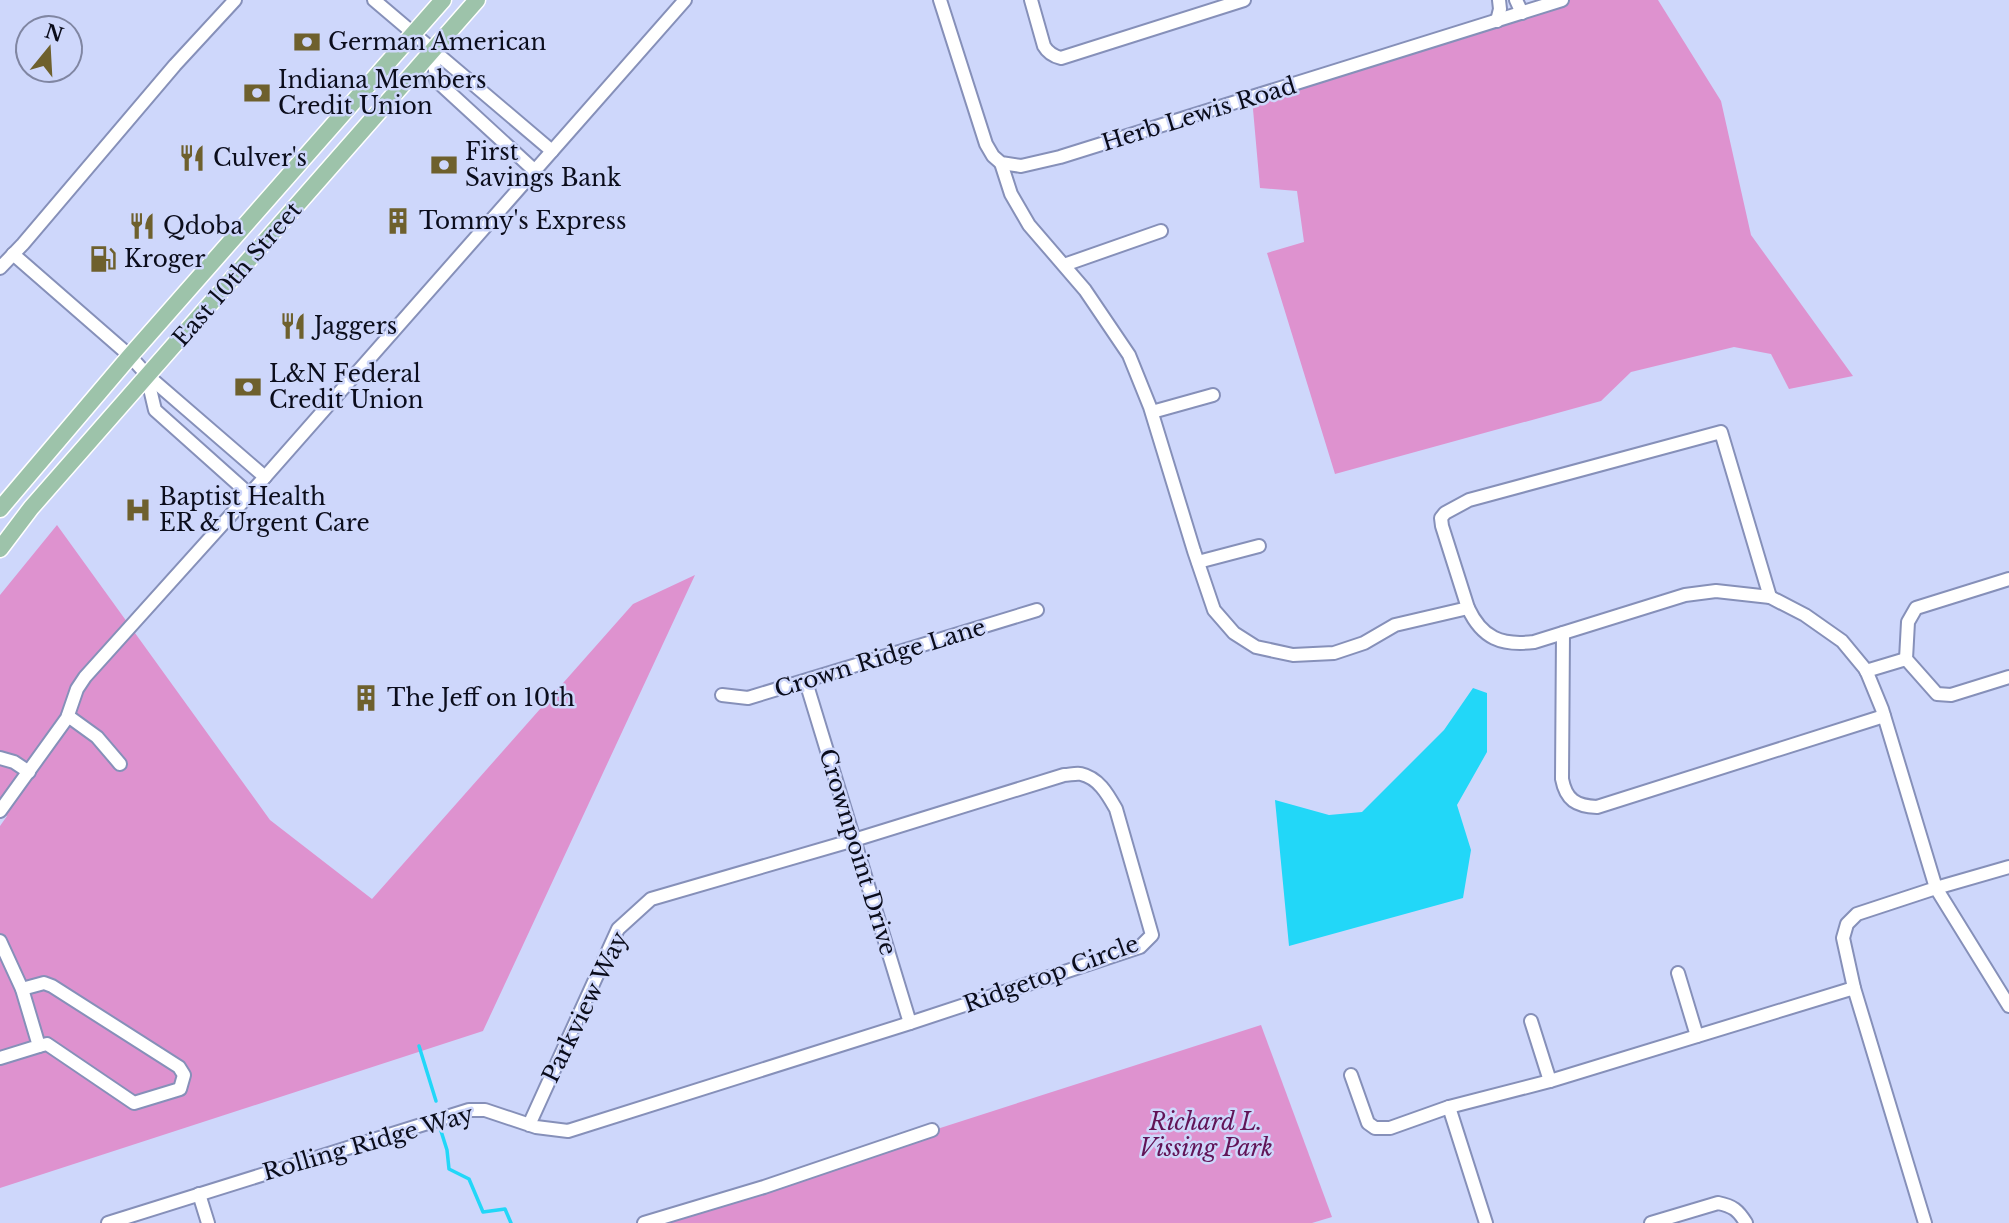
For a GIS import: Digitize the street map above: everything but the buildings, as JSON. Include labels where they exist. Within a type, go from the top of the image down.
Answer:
[{"type":"main road","name":"East 10th Street","points":[[0,509],[130,356],[443,0]]},
{"type":"main road","name":"East 10th Street","points":[[0,549],[31,508],[477,0]]},
{"type":"street","points":[[0,268],[175,65],[235,0]]},
{"type":"street","points":[[374,0],[552,151]]},
{"type":"street","points":[[0,811],[6,794],[29,772],[68,716],[77,689],[85,677],[685,0]]},
{"type":"street","points":[[940,0],[986,144],[1001,163],[1011,194],[1029,225],[1085,290],[1129,355],[1152,412],[1214,610],[1234,633],[1256,647],[1293,655],[1334,653],[1364,643],[1395,625],[1468,608]]},
{"type":"street","points":[[1031,0],[1044,46],[1055,57],[1061,58],[1244,0]]},
{"type":"street","points":[[1497,21],[1499,0]]},
{"type":"street","points":[[1516,0],[1522,13]]},
{"type":"street","name":"Herb Lewis Road","points":[[1001,163],[1021,166],[1060,157],[1562,0]]},
{"type":"street","points":[[433,51],[436,80],[535,171]]},
{"type":"street","points":[[1063,265],[1161,231]]},
{"type":"street","points":[[13,254],[265,477]]},
{"type":"street","points":[[147,375],[155,410],[249,494]]},
{"type":"street","points":[[1152,412],[1213,395]]},
{"type":"street","points":[[1770,597],[1721,432],[1469,500],[1441,518],[1474,622],[1484,633],[1514,644],[1563,634],[1685,595],[1716,591],[1770,597],[1805,615],[1842,641],[1866,671],[1884,716],[1936,888],[2009,1006]]},
{"type":"street","points":[[1198,562],[1259,546]]},
{"type":"street","points":[[2009,579],[1916,608],[1908,622],[1906,659],[1937,694],[1951,695],[2009,677]]},
{"type":"street","name":"Crown Ridge Lane","points":[[722,695],[748,698],[1037,610]]},
{"type":"street","points":[[1563,634],[1562,779],[1564,792],[1569,798],[1587,807],[1597,807],[1884,716]]},
{"type":"street","points":[[1866,671],[1906,659]]},
{"type":"street","name":"Crownpoint Drive","points":[[806,682],[910,1023]]},
{"type":"street","points":[[68,716],[97,737],[120,764]]},
{"type":"street","points":[[0,758],[14,762],[29,772]]},
{"type":"street","name":"Ridgetop Circle","points":[[854,840],[1063,775],[1081,774],[1097,782],[1106,791],[1116,809],[1152,935],[1140,947],[910,1023]]},
{"type":"street","name":"Parkview Way","points":[[529,1125],[618,929],[651,899],[854,840]]},
{"type":"street","points":[[1925,1223],[1854,988],[1843,938],[1847,924],[1857,914],[2009,867]]},
{"type":"street","points":[[0,941],[22,989],[39,1046]]},
{"type":"street","points":[[1678,973],[1697,1036]]},
{"type":"street","points":[[0,1058],[47,1044],[135,1102],[180,1089],[184,1075],[179,1067],[52,986],[44,983],[22,989]]},
{"type":"street","points":[[1351,1075],[1368,1123],[1375,1128],[1390,1128],[1449,1107],[1550,1081],[1854,988]]},
{"type":"street","points":[[1531,1021],[1550,1081]]},
{"type":"street","name":"Rolling Ridge Way","points":[[108,1223],[469,1110],[485,1110],[529,1125],[568,1132],[910,1023]]},
{"type":"street","points":[[1449,1107],[1486,1223]]},
{"type":"street","points":[[644,1223],[764,1187],[932,1130]]},
{"type":"street","points":[[199,1194],[208,1223]]},
{"type":"street","points":[[1651,1223],[1718,1203],[1739,1211],[1746,1223]]},
{"type":"green space","points":[[1561,0],[1658,0],[1721,101],[1751,235],[1853,376],[1789,389],[1771,354],[1734,347],[1631,372],[1601,401],[1335,474],[1267,253],[1304,242],[1297,191],[1260,188],[1252,98]]},
{"type":"green space","points":[[57,525],[270,820],[372,899],[633,604],[695,575],[483,1031],[0,1188],[0,826],[7,816],[0,811],[0,595]]},
{"type":"green space","name":"Richard L. Vissing Park","points":[[1261,1025],[1332,1217],[1312,1223],[644,1223]]},
{"type":"water","points":[[1473,688],[1487,693],[1487,752],[1457,805],[1471,850],[1463,898],[1289,946],[1275,800],[1329,815],[1362,812],[1444,730]]},
{"type":"waterway","points":[[419,1046],[436,1101]]},
{"type":"waterway","points":[[441,1131],[449,1169],[469,1179],[483,1212],[505,1209],[511,1223]]},
{"type":"place","name":"German American","points":[[307,42]]},
{"type":"place","name":"Indiana Members Credit Union","points":[[257,93]]},
{"type":"place","name":"Culver's","points":[[192,158]]},
{"type":"place","name":"First Savings Bank","points":[[444,165]]},
{"type":"place","name":"Tommy's Express","points":[[398,221]]},
{"type":"place","name":"Qdoba","points":[[142,226]]},
{"type":"place","name":"Kroger","points":[[103,259]]},
{"type":"place","name":"Jaggers","points":[[293,326]]},
{"type":"place","name":"L&N Federal Credit Union","points":[[248,387]]},
{"type":"place","name":"Baptist Health ER & Urgent Care","points":[[138,510]]},
{"type":"place","name":"The Jeff on 10th","points":[[366,698]]}]
